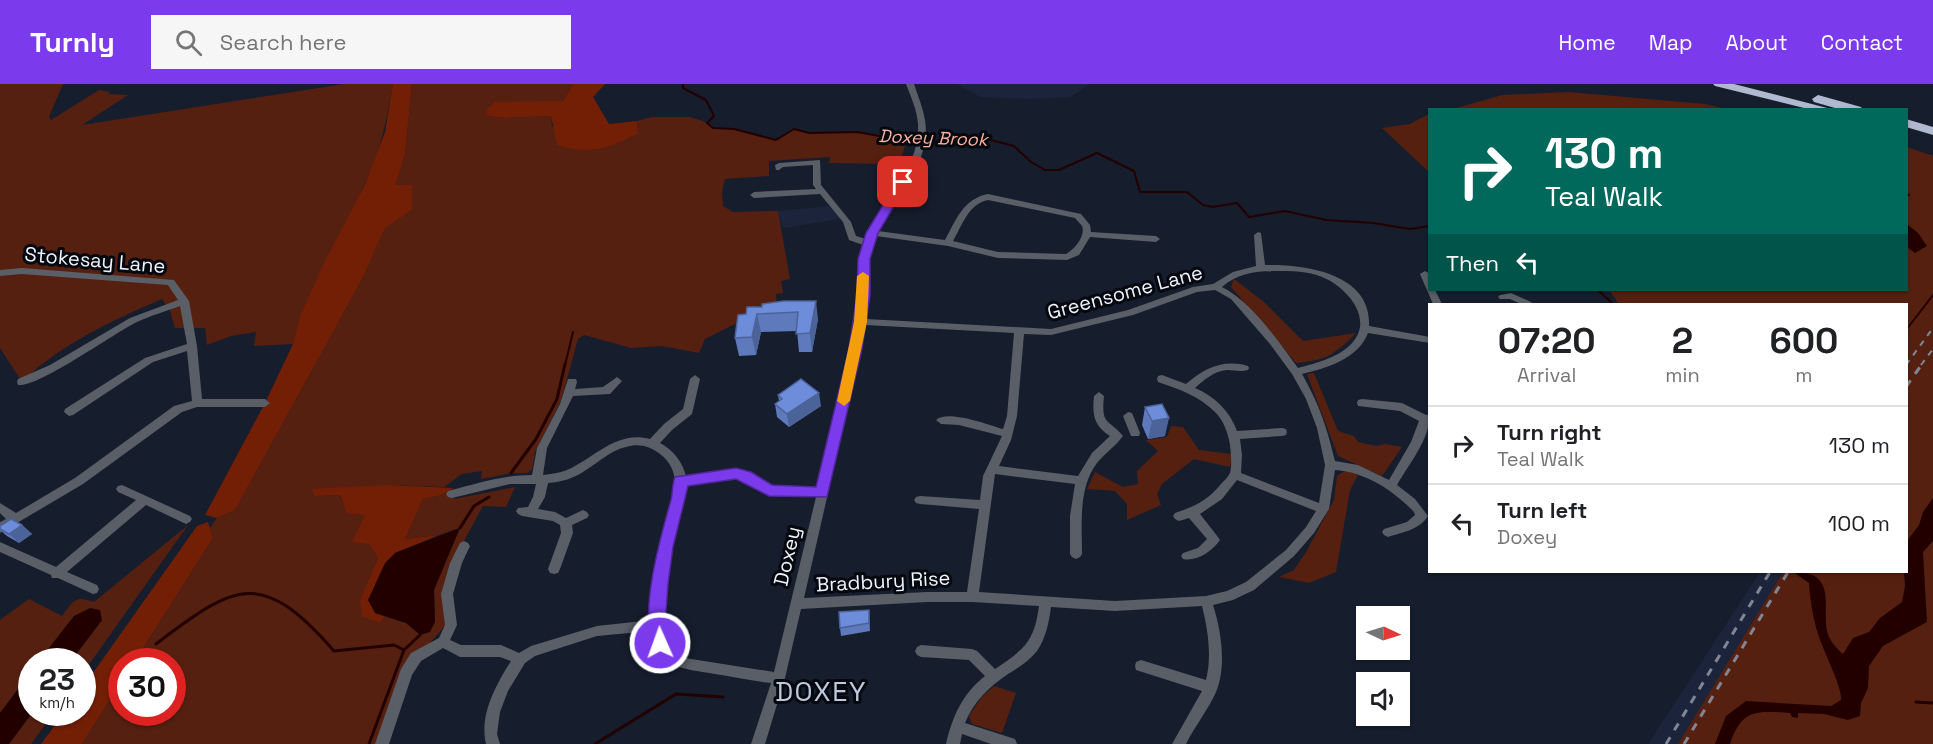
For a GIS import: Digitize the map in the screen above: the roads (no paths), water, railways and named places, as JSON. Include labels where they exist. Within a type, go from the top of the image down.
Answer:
[{"type":"highway","points":[[1719,84],[1821,108]]},
{"type":"highway","points":[[1750,84],[1849,108]]},
{"type":"highway","points":[[1908,124],[1933,131]]},
{"type":"highway","points":[[1908,132],[1933,138]]},
{"type":"street","name":"Doxey","points":[[758,744],[779,678],[861,322],[864,259],[868,243],[913,167],[921,147],[922,121],[910,84]]},
{"type":"street","points":[[779,168],[779,165],[817,162],[817,185],[847,222],[852,238],[868,243]]},
{"type":"street","points":[[754,195],[823,191]]},
{"type":"street","points":[[872,233],[948,243],[998,255],[1067,257],[1076,253],[1087,234],[1086,225],[1078,216],[979,197],[972,201],[948,243]]},
{"type":"street","points":[[1087,234],[1156,238]]},
{"type":"street","points":[[1258,235],[1257,249],[1261,268]]},
{"type":"street","points":[[1216,287],[1230,276],[1261,268],[1306,271],[1324,275],[1341,283],[1354,294],[1361,306],[1366,329],[1356,345],[1344,355],[1321,366],[1296,372]]},
{"type":"street","name":"Stokesay Lane","points":[[0,273],[22,271],[171,282],[184,301]]},
{"type":"street","points":[[1425,274],[1428,282]]},
{"type":"street","name":"Greensome Lane","points":[[861,322],[1042,333],[1064,330],[1130,313],[1196,289],[1216,287],[1234,297],[1296,372],[1311,399],[1322,428],[1330,465],[1323,509],[1310,530],[1290,554],[1239,591],[1206,601],[1115,606],[972,597]]},
{"type":"street","points":[[1507,296],[1525,303]]},
{"type":"street","points":[[22,382],[54,367],[133,320],[184,301],[192,346],[197,403]]},
{"type":"street","points":[[1366,329],[1428,340]]},
{"type":"street","points":[[972,597],[984,505],[992,469],[1008,434],[1012,416],[1019,332]]},
{"type":"street","points":[[69,412],[149,360],[192,346]]},
{"type":"street","points":[[1189,387],[1209,370],[1225,365],[1244,368]]},
{"type":"street","points":[[54,367],[64,372]]},
{"type":"street","points":[[653,443],[688,411],[695,379]]},
{"type":"street","points":[[1162,379],[1189,387],[1201,394],[1219,411],[1235,435],[1238,454],[1234,475],[1216,499],[1192,513],[1179,516]]},
{"type":"street","points":[[566,523],[555,517],[526,512],[539,497],[542,448],[558,419],[570,387],[606,391],[617,381]]},
{"type":"street","points":[[1076,554],[1076,516],[1081,481],[1087,465],[1101,449],[1118,436],[1102,427],[1097,415],[1099,396]]},
{"type":"street","points":[[0,528],[79,481],[178,409],[197,403],[265,403]]},
{"type":"street","points":[[1362,403],[1402,407],[1427,419],[1416,443],[1390,487]]},
{"type":"street","points":[[1128,416],[1135,432]]},
{"type":"street","points":[[941,420],[958,421],[1008,434]]},
{"type":"street","points":[[1235,435],[1282,432]]},
{"type":"street","points":[[453,494],[471,483],[540,480],[577,471],[604,451],[622,443],[638,441],[653,443],[670,456],[679,471],[681,489],[665,547],[657,625],[660,643],[668,655],[675,660],[734,673],[779,678]]},
{"type":"street","points":[[1330,465],[1352,467],[1390,487],[1419,508],[1422,516],[1411,525],[1388,532]]},
{"type":"street","points":[[992,469],[1081,481]]},
{"type":"street","points":[[680,481],[736,473],[746,476],[769,490],[822,493]]},
{"type":"street","points":[[1234,475],[1323,509]]},
{"type":"street","points":[[122,489],[186,519]]},
{"type":"street","points":[[56,574],[144,500]]},
{"type":"street","points":[[920,500],[984,505]]},
{"type":"street","points":[[0,507],[15,519]]},
{"type":"street","points":[[1187,556],[1202,551],[1214,540],[1192,513]]},
{"type":"street","points":[[566,523],[583,515]]},
{"type":"street","points":[[554,569],[567,533],[566,523]]},
{"type":"street","points":[[382,744],[406,673],[416,657],[443,642],[451,626],[447,594],[456,563],[464,546]]},
{"type":"street","points":[[0,547],[93,589]]},
{"type":"street","name":"Bradbury Rise","points":[[796,604],[972,597]]},
{"type":"street","points":[[1179,744],[1211,688],[1214,676],[1214,622],[1206,601]]},
{"type":"street","points":[[953,744],[957,726],[972,696],[994,676],[1017,662],[1032,646],[1043,623],[1046,602]]},
{"type":"street","points":[[493,744],[490,731],[491,716],[520,659],[531,652],[597,631],[657,625]]},
{"type":"street","points":[[443,642],[460,651],[494,650],[520,659]]},
{"type":"street","points":[[921,651],[972,655],[994,676]]},
{"type":"street","points":[[1141,666],[1211,688]]},
{"type":"street","points":[[957,726],[1010,744]]},
{"type":"waterway","name":"Doxey Brook","points":[[683,84],[683,88],[706,100],[714,116],[707,123],[713,128],[734,129],[776,140],[794,129],[809,133],[857,132],[896,139],[943,142],[969,136],[979,137],[1014,146],[1031,162],[1045,170],[1059,170],[1097,153],[1134,171],[1140,192],[1187,192],[1203,205],[1213,207],[1237,203],[1249,217],[1285,211],[1326,220],[1373,223],[1410,229],[1428,226]]},
{"type":"waterway","name":"Doxey Brook","points":[[1599,291],[1612,303]]},
{"type":"waterway","points":[[1908,327],[1933,295]]},
{"type":"waterway","points":[[565,365],[573,332]]},
{"type":"waterway","points":[[511,473],[536,439],[557,399],[565,364]]},
{"type":"waterway","points":[[460,528],[474,506],[489,497]]},
{"type":"waterway","points":[[156,644],[208,607],[229,597],[248,593],[267,596],[287,607],[309,625],[334,651],[394,645],[404,650]]},
{"type":"waterway","points":[[404,650],[420,635]]},
{"type":"waterway","points":[[369,744],[404,650]]},
{"type":"waterway","points":[[595,744],[676,694],[723,697]]},
{"type":"waterway","points":[[1916,702],[1933,703]]},
{"type":"railway","points":[[1908,362],[1933,328]]},
{"type":"railway","points":[[1921,365],[1933,349]]},
{"type":"railway","points":[[1908,384],[1922,364]]},
{"type":"railway","points":[[1666,744],[1769,573]]},
{"type":"railway","points":[[1684,744],[1787,573]]},
{"type":"district","name":"DOXEY","points":[[821,692]]}]
